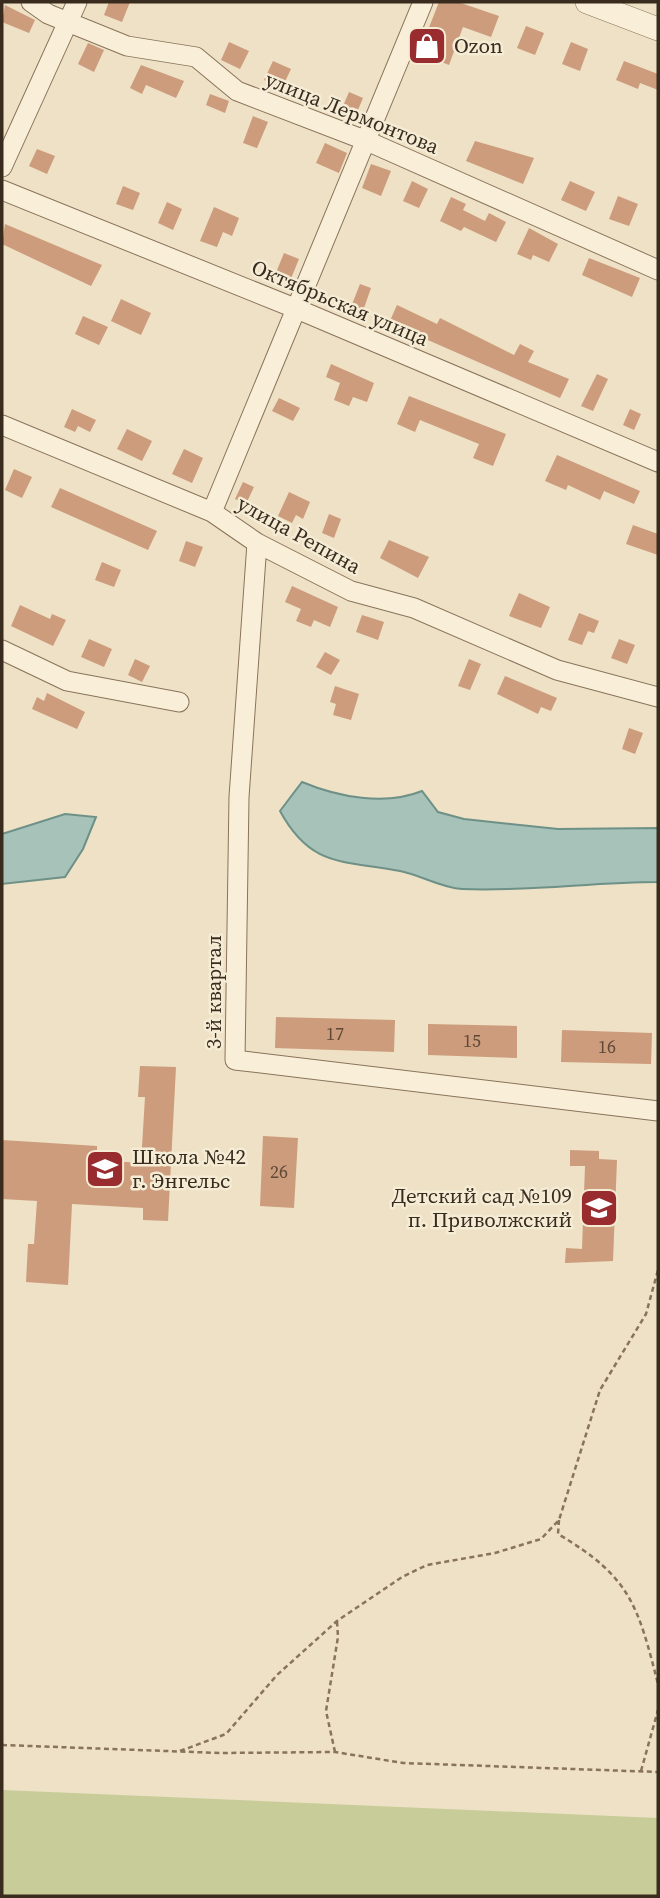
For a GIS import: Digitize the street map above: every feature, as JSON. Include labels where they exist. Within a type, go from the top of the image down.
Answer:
[{"type":"street","name":"улица Лермонтова","points":[[31,2],[48,14],[127,46],[196,57],[237,91],[367,141],[658,270]]},
{"type":"street","points":[[2,167],[77,2]]},
{"type":"street","points":[[212,512],[423,2]]},
{"type":"street","points":[[587,2],[658,29]]},
{"type":"street","name":"Октябрьская улица","points":[[2,190],[297,309],[658,462]]},
{"type":"street","name":"улица Репина","points":[[2,425],[212,512],[257,543],[351,591],[414,608],[557,670],[658,697]]},
{"type":"street","name":"3-й квартал","points":[[257,543],[239,797],[235,1060],[658,1111]]},
{"type":"street","points":[[2,650],[67,681],[179,702]]},
{"type":"path","points":[[658,1270],[646,1314],[600,1390],[559,1520],[558,1534],[588,1552],[623,1586],[641,1618],[658,1684]]},
{"type":"path","points":[[180,1751],[226,1734],[277,1675],[337,1621],[414,1571],[427,1565],[495,1553],[541,1539],[559,1520]]},
{"type":"path","points":[[335,1752],[326,1710],[338,1637],[337,1621]]},
{"type":"path","points":[[641,1771],[658,1710]]},
{"type":"path","points":[[2,1745],[180,1751],[335,1752],[403,1763],[658,1772]]},
{"type":"green space","points":[[2,1790],[658,1818],[658,1896],[2,1896]]},
{"type":"water","points":[[302,782],[331,792],[362,798],[393,798],[422,791],[438,812],[464,819],[558,829],[658,828],[658,882],[462,889],[400,871],[330,858],[304,843],[280,811]]},
{"type":"water","points":[[65,814],[96,817],[83,849],[65,877],[2,884],[2,834]]},
{"type":"building","points":[[109,2],[130,2],[122,22],[104,15]]},
{"type":"building","points":[[439,2],[458,2],[499,16],[491,37],[463,27],[449,65],[419,53]]},
{"type":"building","points":[[5,5],[35,20],[29,33],[2,22]]},
{"type":"building","points":[[526,26],[544,33],[535,55],[517,48]]},
{"type":"building","points":[[229,42],[249,51],[240,69],[221,60]]},
{"type":"building","points":[[571,42],[588,49],[580,71],[562,64]]},
{"type":"building","points":[[88,43],[104,50],[94,72],[78,64]]},
{"type":"building","points":[[273,61],[291,69],[282,88],[264,80]]},
{"type":"building","points":[[624,61],[658,74],[658,90],[640,83],[638,89],[616,80]]},
{"type":"building","points":[[141,65],[184,81],[176,98],[146,85],[142,94],[130,88]]},
{"type":"building","points":[[349,92],[363,98],[355,117],[341,111]]},
{"type":"building","points":[[210,94],[229,101],[225,113],[206,105]]},
{"type":"building","points":[[253,116],[268,122],[257,148],[243,143]]},
{"type":"building","points":[[475,141],[534,158],[523,184],[466,161]]},
{"type":"building","points":[[325,143],[347,153],[339,173],[316,163]]},
{"type":"building","points":[[37,149],[55,156],[47,174],[29,166]]},
{"type":"building","points":[[371,164],[391,171],[381,196],[362,188]]},
{"type":"building","points":[[412,181],[428,189],[419,208],[403,201]]},
{"type":"building","points":[[570,181],[595,192],[586,211],[561,200]]},
{"type":"building","points":[[123,186],[140,193],[133,210],[116,204]]},
{"type":"building","points":[[618,196],[638,204],[629,226],[609,219]]},
{"type":"building","points":[[451,197],[466,204],[463,210],[485,221],[489,213],[506,222],[496,242],[464,227],[461,231],[440,221]]},
{"type":"building","points":[[167,202],[182,209],[173,230],[158,223]]},
{"type":"building","points":[[214,207],[239,218],[232,236],[223,232],[217,247],[200,241]]},
{"type":"building","points":[[5,224],[102,265],[91,286],[2,244]]},
{"type":"building","points":[[529,228],[558,244],[549,262],[533,255],[531,260],[517,254]]},
{"type":"building","points":[[284,253],[299,259],[290,281],[275,275]]},
{"type":"building","points":[[589,258],[640,278],[632,297],[582,275]]},
{"type":"building","points":[[360,284],[371,288],[363,311],[351,307]]},
{"type":"building","points":[[121,299],[151,313],[141,335],[111,321]]},
{"type":"building","points":[[397,305],[437,324],[440,318],[514,355],[520,344],[534,351],[528,362],[569,379],[560,398],[389,323]]},
{"type":"building","points":[[83,316],[108,327],[99,345],[75,334]]},
{"type":"building","points":[[331,364],[374,383],[367,402],[353,397],[349,406],[334,400],[340,383],[326,377]]},
{"type":"building","points":[[597,374],[608,379],[593,411],[581,406]]},
{"type":"building","points":[[409,396],[506,434],[493,466],[473,458],[479,444],[420,420],[415,432],[397,424]]},
{"type":"building","points":[[279,398],[300,408],[293,421],[272,411]]},
{"type":"building","points":[[72,409],[96,420],[90,432],[78,426],[75,432],[64,427]]},
{"type":"building","points":[[630,409],[641,414],[634,430],[623,425]]},
{"type":"building","points":[[127,429],[152,441],[142,461],[117,449]]},
{"type":"building","points":[[184,449],[203,458],[192,483],[172,474]]},
{"type":"building","points":[[557,455],[640,491],[634,504],[604,491],[600,500],[568,485],[566,490],[545,481]]},
{"type":"building","points":[[14,469],[32,477],[22,498],[5,490]]},
{"type":"building","points":[[243,482],[254,487],[246,504],[235,499]]},
{"type":"building","points":[[60,488],[157,531],[148,550],[51,507]]},
{"type":"building","points":[[289,492],[310,502],[303,519],[296,515],[292,523],[278,516]]},
{"type":"building","points":[[329,514],[341,519],[334,538],[322,533]]},
{"type":"building","points":[[633,525],[658,534],[658,555],[626,544]]},
{"type":"building","points":[[389,540],[429,557],[418,578],[380,558]]},
{"type":"building","points":[[186,541],[203,547],[195,567],[179,561]]},
{"type":"building","points":[[102,562],[121,570],[114,587],[95,580]]},
{"type":"building","points":[[292,586],[338,607],[330,627],[314,620],[311,627],[296,621],[301,609],[285,602]]},
{"type":"building","points":[[519,593],[550,607],[541,628],[509,616]]},
{"type":"building","points":[[20,605],[50,619],[52,614],[66,620],[53,646],[11,626]]},
{"type":"building","points":[[579,613],[599,621],[594,633],[588,631],[582,645],[568,640]]},
{"type":"building","points":[[362,615],[384,622],[378,640],[356,632]]},
{"type":"building","points":[[89,639],[112,649],[104,667],[81,657]]},
{"type":"building","points":[[619,639],[635,645],[627,664],[611,658]]},
{"type":"building","points":[[325,652],[340,660],[331,675],[316,667]]},
{"type":"building","points":[[135,659],[150,666],[142,682],[128,675]]},
{"type":"building","points":[[469,659],[481,664],[470,690],[458,686]]},
{"type":"building","points":[[505,676],[557,698],[551,711],[541,707],[538,714],[497,694]]},
{"type":"building","points":[[335,686],[359,694],[351,720],[333,715],[336,704],[330,702]]},
{"type":"building","points":[[47,693],[85,712],[77,729],[32,709],[37,697],[44,701]]},
{"type":"building","points":[[629,728],[643,733],[635,754],[622,749]]},
{"type":"building","points":[[276,1017],[395,1020],[394,1052],[275,1048]]},
{"type":"building","points":[[428,1024],[517,1026],[517,1058],[428,1055]]},
{"type":"building","points":[[562,1030],[652,1033],[651,1064],[561,1062]]},
{"type":"building","name":"Школа №42 г. Энгельс","points":[[140,1066],[176,1067],[168,1221],[143,1220],[143,1208],[72,1204],[68,1285],[26,1282],[28,1244],[34,1244],[37,1201],[2,1199],[2,1140],[97,1146],[97,1160],[141,1163],[145,1097],[138,1097]]},
{"type":"building","points":[[263,1136],[298,1138],[294,1208],[260,1206]]},
{"type":"building","name":"Детский сад №109 п. Приволжский","points":[[570,1150],[599,1151],[599,1159],[617,1160],[613,1261],[565,1263],[566,1248],[582,1249],[585,1166],[570,1166]]},
{"type":"place","name":"Ozon","points":[[427,46]]},
{"type":"place","name":"Школа №42 г. Энгельс","points":[[105,1169]]},
{"type":"place","name":"Детский сад №109 п. Приволжский","points":[[599,1208]]}]
